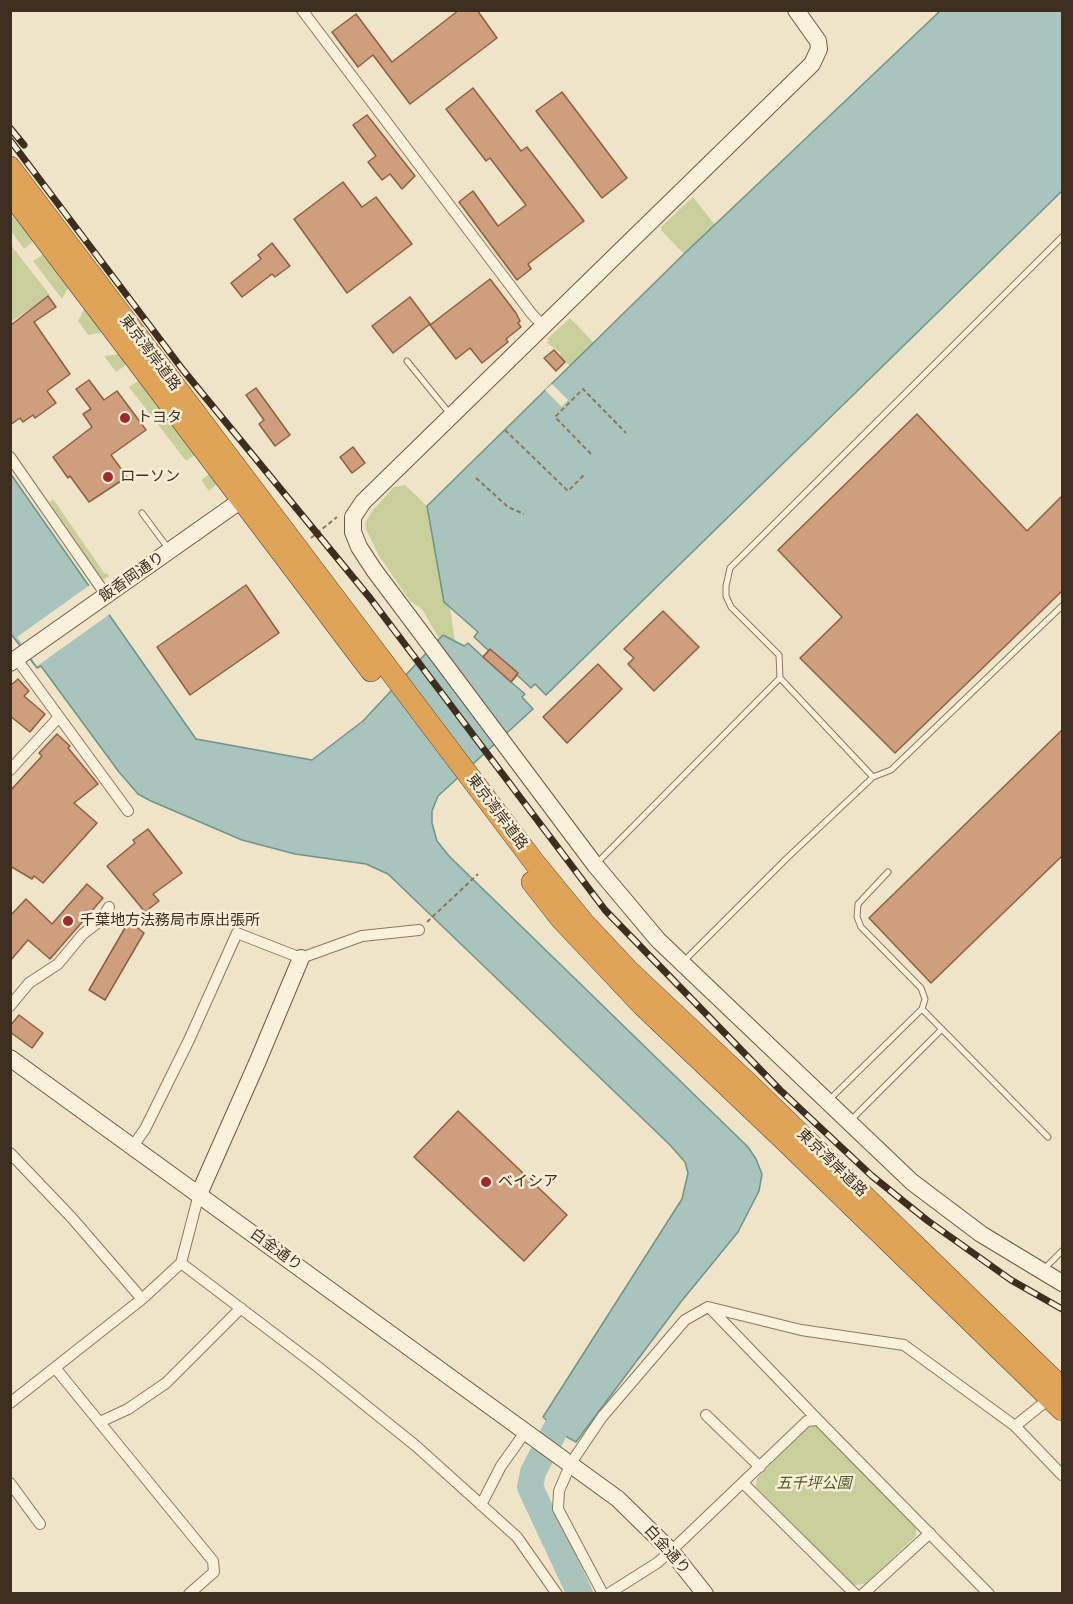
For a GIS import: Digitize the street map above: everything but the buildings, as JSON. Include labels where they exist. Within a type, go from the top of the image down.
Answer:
[{"type":"highway","name":"東京湾岸道路","points":[[10,167],[248,496],[395,691],[461,777],[584,923],[629,971],[759,1094],[1060,1394]]},
{"type":"highway","name":"東京湾岸道路","points":[[10,193],[248,496]]},
{"type":"street","points":[[302,10],[543,326]]},
{"type":"street","points":[[796,10],[818,41],[819,49],[812,64],[363,502],[353,517],[353,532],[359,547],[374,570],[503,743],[595,865],[658,940],[912,1182],[999,1245],[1062,1282]]},
{"type":"street","points":[[10,457],[103,598]]},
{"type":"street","name":"飯香岡通り","points":[[18,657],[248,496]]},
{"type":"street","points":[[18,657],[128,811]]},
{"type":"street","points":[[10,770],[59,717]]},
{"type":"street","points":[[10,1006],[26,986],[58,964],[83,934],[100,921],[110,907]]},
{"type":"street","points":[[133,1146],[145,1129],[189,1040],[237,933],[301,958],[362,936],[419,930]]},
{"type":"street","points":[[10,1403],[142,1299],[181,1263],[198,1194],[301,958]]},
{"type":"street","name":"白金通り","points":[[10,1058],[618,1499],[671,1551],[705,1593]]},
{"type":"street","points":[[10,1153],[72,1218],[142,1299]]},
{"type":"street","points":[[181,1263],[318,1367],[416,1446],[517,1537],[557,1593]]},
{"type":"street","points":[[708,1307],[989,1593]]},
{"type":"street","points":[[603,1593],[558,1509],[560,1491],[571,1463],[602,1417],[685,1320],[708,1307],[801,1330],[904,1345],[1015,1426],[1062,1475]]},
{"type":"street","points":[[100,1422],[128,1409],[166,1383],[241,1308]]},
{"type":"street","points":[[56,1369],[213,1562],[214,1572],[189,1593]]},
{"type":"street","points":[[1015,1426],[1060,1394]]},
{"type":"street","points":[[705,1415],[760,1467]]},
{"type":"street","points":[[608,1593],[657,1563],[807,1421],[818,1420]]},
{"type":"street","points":[[481,1504],[501,1466],[526,1431]]},
{"type":"street","points":[[10,1482],[39,1524]]},
{"type":"street","points":[[743,1483],[855,1593]]},
{"type":"street","points":[[863,1593],[930,1533]]},
{"type":"lane","points":[[873,777],[780,678],[779,655],[729,603],[726,586],[730,568],[1062,237]]},
{"type":"lane","points":[[407,361],[451,415]]},
{"type":"lane","points":[[142,513],[170,551]]},
{"type":"lane","points":[[682,963],[787,858],[873,777],[891,770],[1062,606]]},
{"type":"lane","points":[[595,865],[780,678]]},
{"type":"lane","points":[[828,1102],[922,1009],[925,999],[921,988],[861,927],[857,917],[860,901],[888,872]]},
{"type":"lane","points":[[922,1009],[1048,1137]]},
{"type":"lane","points":[[849,1122],[942,1029]]},
{"type":"lane","points":[[1043,1270],[1062,1251]]},
{"type":"path","points":[[591,454],[555,417],[583,389],[626,433]]},
{"type":"path","points":[[505,430],[568,491],[584,475]]},
{"type":"path","points":[[476,478],[508,507],[524,514]]},
{"type":"path","points":[[307,541],[333,518],[356,510]]},
{"type":"path","points":[[419,930],[478,874]]},
{"type":"green space","points":[[693,197],[715,225],[684,254],[661,230],[661,227]]},
{"type":"green space","points":[[16,214],[35,240],[24,249],[11,231],[11,218]]},
{"type":"green space","points":[[10,244],[50,295],[11,322],[10,322]]},
{"type":"green space","points":[[45,253],[69,286],[62,299],[33,261]]},
{"type":"green space","points":[[85,307],[104,332],[88,335],[78,321]]},
{"type":"green space","points":[[570,318],[594,343],[570,366],[559,356],[561,353],[547,343],[549,340],[547,339]]},
{"type":"green space","points":[[120,354],[128,363],[116,372],[104,356]]},
{"type":"green space","points":[[140,380],[196,454],[186,461],[129,387]]},
{"type":"green space","points":[[211,473],[218,483],[209,491],[201,480]]},
{"type":"green space","points":[[405,485],[427,506],[444,602],[450,608],[455,641],[444,635],[439,639],[422,609],[410,601],[379,556],[366,529],[365,523],[373,510],[394,487]]},
{"type":"green space","points":[[53,499],[105,574],[109,576],[102,580],[49,502]]},
{"type":"green space","name":"五千坪公園","points":[[820,1426],[916,1524],[916,1536],[865,1584],[854,1585],[756,1487],[757,1478],[809,1427]]},
{"type":"water","points":[[940,11],[1062,11],[1062,191],[546,695],[535,684],[531,688],[517,675],[511,682],[525,694],[522,697],[533,709],[438,796],[432,811],[432,823],[437,841],[449,856],[748,1147],[762,1174],[759,1191],[738,1232],[680,1303],[576,1442],[560,1433],[543,1417],[682,1199],[688,1173],[685,1162],[388,874],[366,864],[295,854],[242,840],[138,794],[119,772],[41,666],[37,668],[11,634],[10,473],[196,739],[312,760],[363,721],[443,635],[464,646],[468,643],[483,657],[489,651],[474,637],[478,632],[444,602],[427,506],[684,254]]},
{"type":"pier","points":[[552,384],[568,400],[562,407],[545,390]]},
{"type":"pier","points":[[90,585],[110,614],[37,666],[17,637]]},
{"type":"waterway","points":[[560,1421],[533,1472],[530,1487],[580,1594]]},
{"type":"railway","points":[[10,128],[24,145]]},
{"type":"railway","points":[[10,140],[183,370],[370,598],[605,910],[780,1090],[872,1176],[928,1221],[1011,1280],[1062,1309]]},
{"type":"place","name":"トヨタ","points":[[125,418]]},
{"type":"place","name":"ローソン","points":[[108,477]]},
{"type":"place","name":"千葉地方法務局市原出張所","points":[[68,921]]},
{"type":"place","name":"ベイシア","points":[[486,1182]]}]
